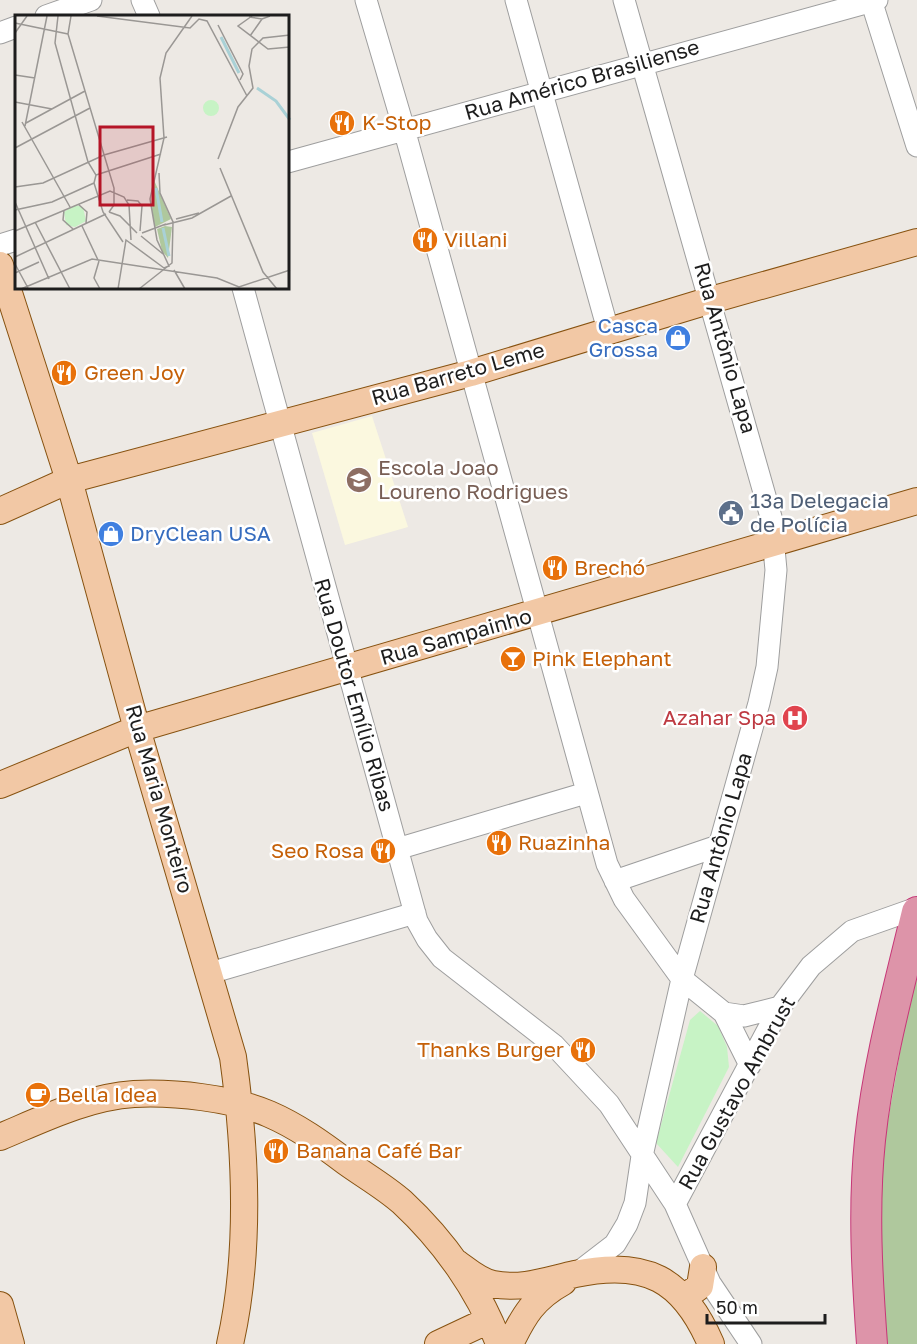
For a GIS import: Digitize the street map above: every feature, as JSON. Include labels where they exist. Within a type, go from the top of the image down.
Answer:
[{"type":"highway","points":[[872,1344],[864,1241],[870,1139],[896,1000],[917,910]]},
{"type":"main road","name":"Rua Barreto Leme","points":[[0,511],[69,480],[471,373],[608,330],[917,242]]},
{"type":"main road","name":"Rua Maria Monteiro","points":[[0,265],[69,480],[233,1058],[239,1106],[245,1203],[237,1313],[230,1344]]},
{"type":"main road","name":"Rua Sampainho","points":[[0,785],[138,729],[917,501]]},
{"type":"main road","points":[[0,1137],[69,1108],[103,1098],[133,1094],[197,1097],[267,1113],[316,1140],[401,1202],[455,1262],[489,1320],[499,1344]]},
{"type":"main road","points":[[455,1262],[474,1276],[492,1284],[513,1286],[535,1284],[576,1274],[632,1269],[655,1277],[685,1297],[711,1344]]},
{"type":"main road","points":[[685,1297],[700,1286],[703,1267]]},
{"type":"main road","points":[[510,1344],[523,1317],[542,1293],[576,1274]]},
{"type":"main road","points":[[0,1305],[11,1344]]},
{"type":"main road","points":[[438,1344],[489,1320]]},
{"type":"street","points":[[49,15],[91,0]]},
{"type":"street","points":[[142,0],[148,15]]},
{"type":"street","points":[[366,0],[404,129],[598,837],[624,898],[682,979],[724,1013],[750,1065]]},
{"type":"street","points":[[516,0],[608,330]]},
{"type":"street","name":"Rua Antônio Lapa","points":[[576,1274],[615,1244],[627,1224],[635,1203],[642,1156],[682,979],[767,667],[776,581],[776,543],[752,441],[624,0]]},
{"type":"street","points":[[873,1],[917,146]]},
{"type":"street","name":"Rua Américo Brasiliense","points":[[290,161],[643,62],[873,1]]},
{"type":"street","points":[[0,33],[15,27]]},
{"type":"street","points":[[0,245],[15,240]]},
{"type":"street","name":"Rua Doutor Emílio Ribas","points":[[244,290],[346,669],[415,913],[427,939],[442,958],[554,1045],[609,1104],[675,1204],[722,1303],[751,1344]]},
{"type":"street","points":[[397,849],[586,793]]},
{"type":"street","points":[[615,881],[718,846]]},
{"type":"street","name":"Rua Gustavo Ambrust","points":[[675,1204],[780,1007],[811,966],[852,931],[917,910]]},
{"type":"street","points":[[210,973],[415,913]]},
{"type":"street","points":[[724,1013],[744,1016],[780,1007]]},
{"type":"shaded area","name":"Escola Joao Loureno Rodrigues","points":[[372,416],[408,527],[345,545],[312,433]]},
{"type":"green space","points":[[917,956],[917,1344],[884,1344],[881,1299],[881,1160]]},
{"type":"green space","points":[[700,1011],[718,1026],[727,1047],[729,1067],[678,1167],[656,1143],[690,1020]]},
{"type":"place","name":"K-Stop","points":[[342,123]]},
{"type":"place","name":"Villani","points":[[425,240]]},
{"type":"place","name":"Casca Grossa","points":[[678,338]]},
{"type":"place","name":"Green Joy","points":[[64,373]]},
{"type":"place","name":"Escola Joao Loureno Rodrigues","points":[[359,480]]},
{"type":"place","name":"13ª Delegacia de Polícia","points":[[731,513]]},
{"type":"place","name":"DryClean USA","points":[[111,534]]},
{"type":"place","name":"Brechó","points":[[555,568]]},
{"type":"place","name":"Pink Elephant","points":[[513,659]]},
{"type":"place","name":"Azahar Spa","points":[[795,718]]},
{"type":"place","name":"Ruazinha","points":[[499,843]]},
{"type":"place","name":"Seo Rosa","points":[[383,851]]},
{"type":"place","name":"Thanks Burger","points":[[583,1050]]},
{"type":"place","name":"Bella Idea","points":[[38,1095]]},
{"type":"place","name":"Banana Café Bar","points":[[276,1151]]}]
